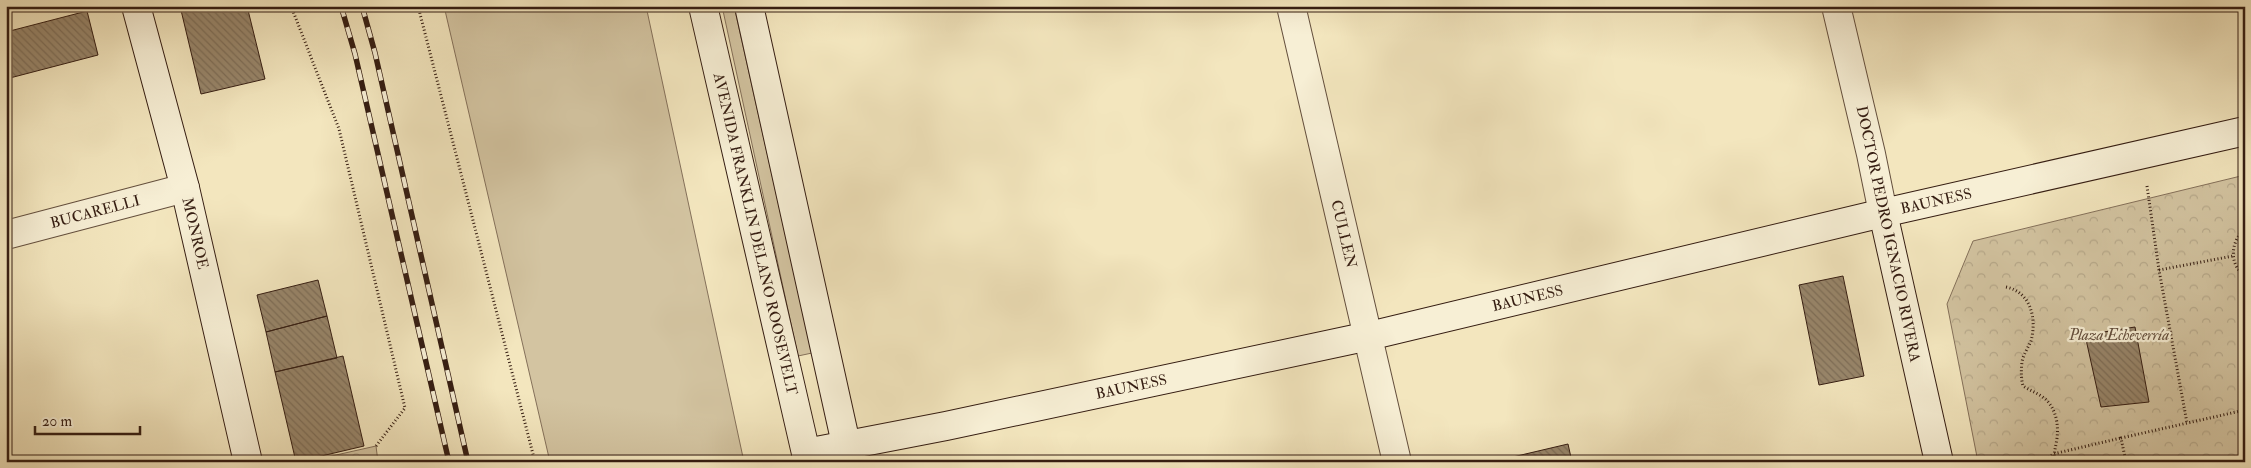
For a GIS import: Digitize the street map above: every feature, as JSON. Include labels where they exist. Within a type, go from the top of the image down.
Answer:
[{"type":"street","name":"MONROE","points":[[136,6],[185,188],[248,462]]},
{"type":"street","name":"AVENIDA FRANKLIN DELANO ROOSEVELT","points":[[703,6],[807,457]]},
{"type":"street","points":[[749,6],[848,453]]},
{"type":"street","name":"CULLEN","points":[[1291,6],[1397,462]]},
{"type":"street","name":"DOCTOR PEDRO IGNACIO RIVERA","points":[[1836,6],[1871,154],[1939,462]]},
{"type":"street","name":"BAUNESS","points":[[807,457],[848,453],[965,422],[1369,336],[1883,213],[2142,156],[2245,131]]},
{"type":"street","name":"BUCARELLI","points":[[6,235],[185,188]]},
{"type":"path","points":[[291,6],[340,129],[405,408],[376,446]]},
{"type":"path","points":[[418,6],[535,462]]},
{"type":"path","points":[[2142,156],[2159,270],[2187,423]]},
{"type":"path","points":[[2245,228],[2236,237],[2233,256],[2236,266],[2245,276]]},
{"type":"path","points":[[2159,270],[2233,256]]},
{"type":"path","points":[[2006,288],[2020,292],[2026,299],[2033,316],[2034,328],[2022,361],[2020,376],[2023,386],[2042,396],[2051,405],[2057,417],[2058,437],[2053,454],[2055,462]]},
{"type":"path","points":[[2043,462],[2053,454],[2245,410]]},
{"type":"path","points":[[2121,438],[2126,462]]},
{"type":"green space","points":[[444,6],[646,6],[744,462],[550,462]]},
{"type":"green space","points":[[722,6],[734,6],[812,353],[798,356]]},
{"type":"green space","name":"Plaza Echeverría","points":[[2245,175],[2245,462],[1978,462],[1947,304],[1973,241]]},
{"type":"green space","points":[[376,446],[378,462],[305,462]]},
{"type":"building","points":[[180,6],[247,6],[265,79],[201,94]]},
{"type":"building","points":[[87,11],[98,55],[6,79],[6,32]]},
{"type":"building","points":[[1843,276],[1864,376],[1819,385],[1799,285]]},
{"type":"building","points":[[318,280],[327,316],[266,332],[257,295]]},
{"type":"building","points":[[327,316],[337,358],[275,372],[266,332]]},
{"type":"building","points":[[2135,327],[2149,402],[2101,407],[2085,335]]},
{"type":"building","points":[[343,356],[364,446],[296,462],[275,372]]},
{"type":"building","points":[[1568,444],[1572,462],[1500,462],[1500,460]]},
{"type":"railway","points":[[341,6],[355,54],[449,462]]},
{"type":"railway","points":[[362,6],[375,53],[468,462]]}]
